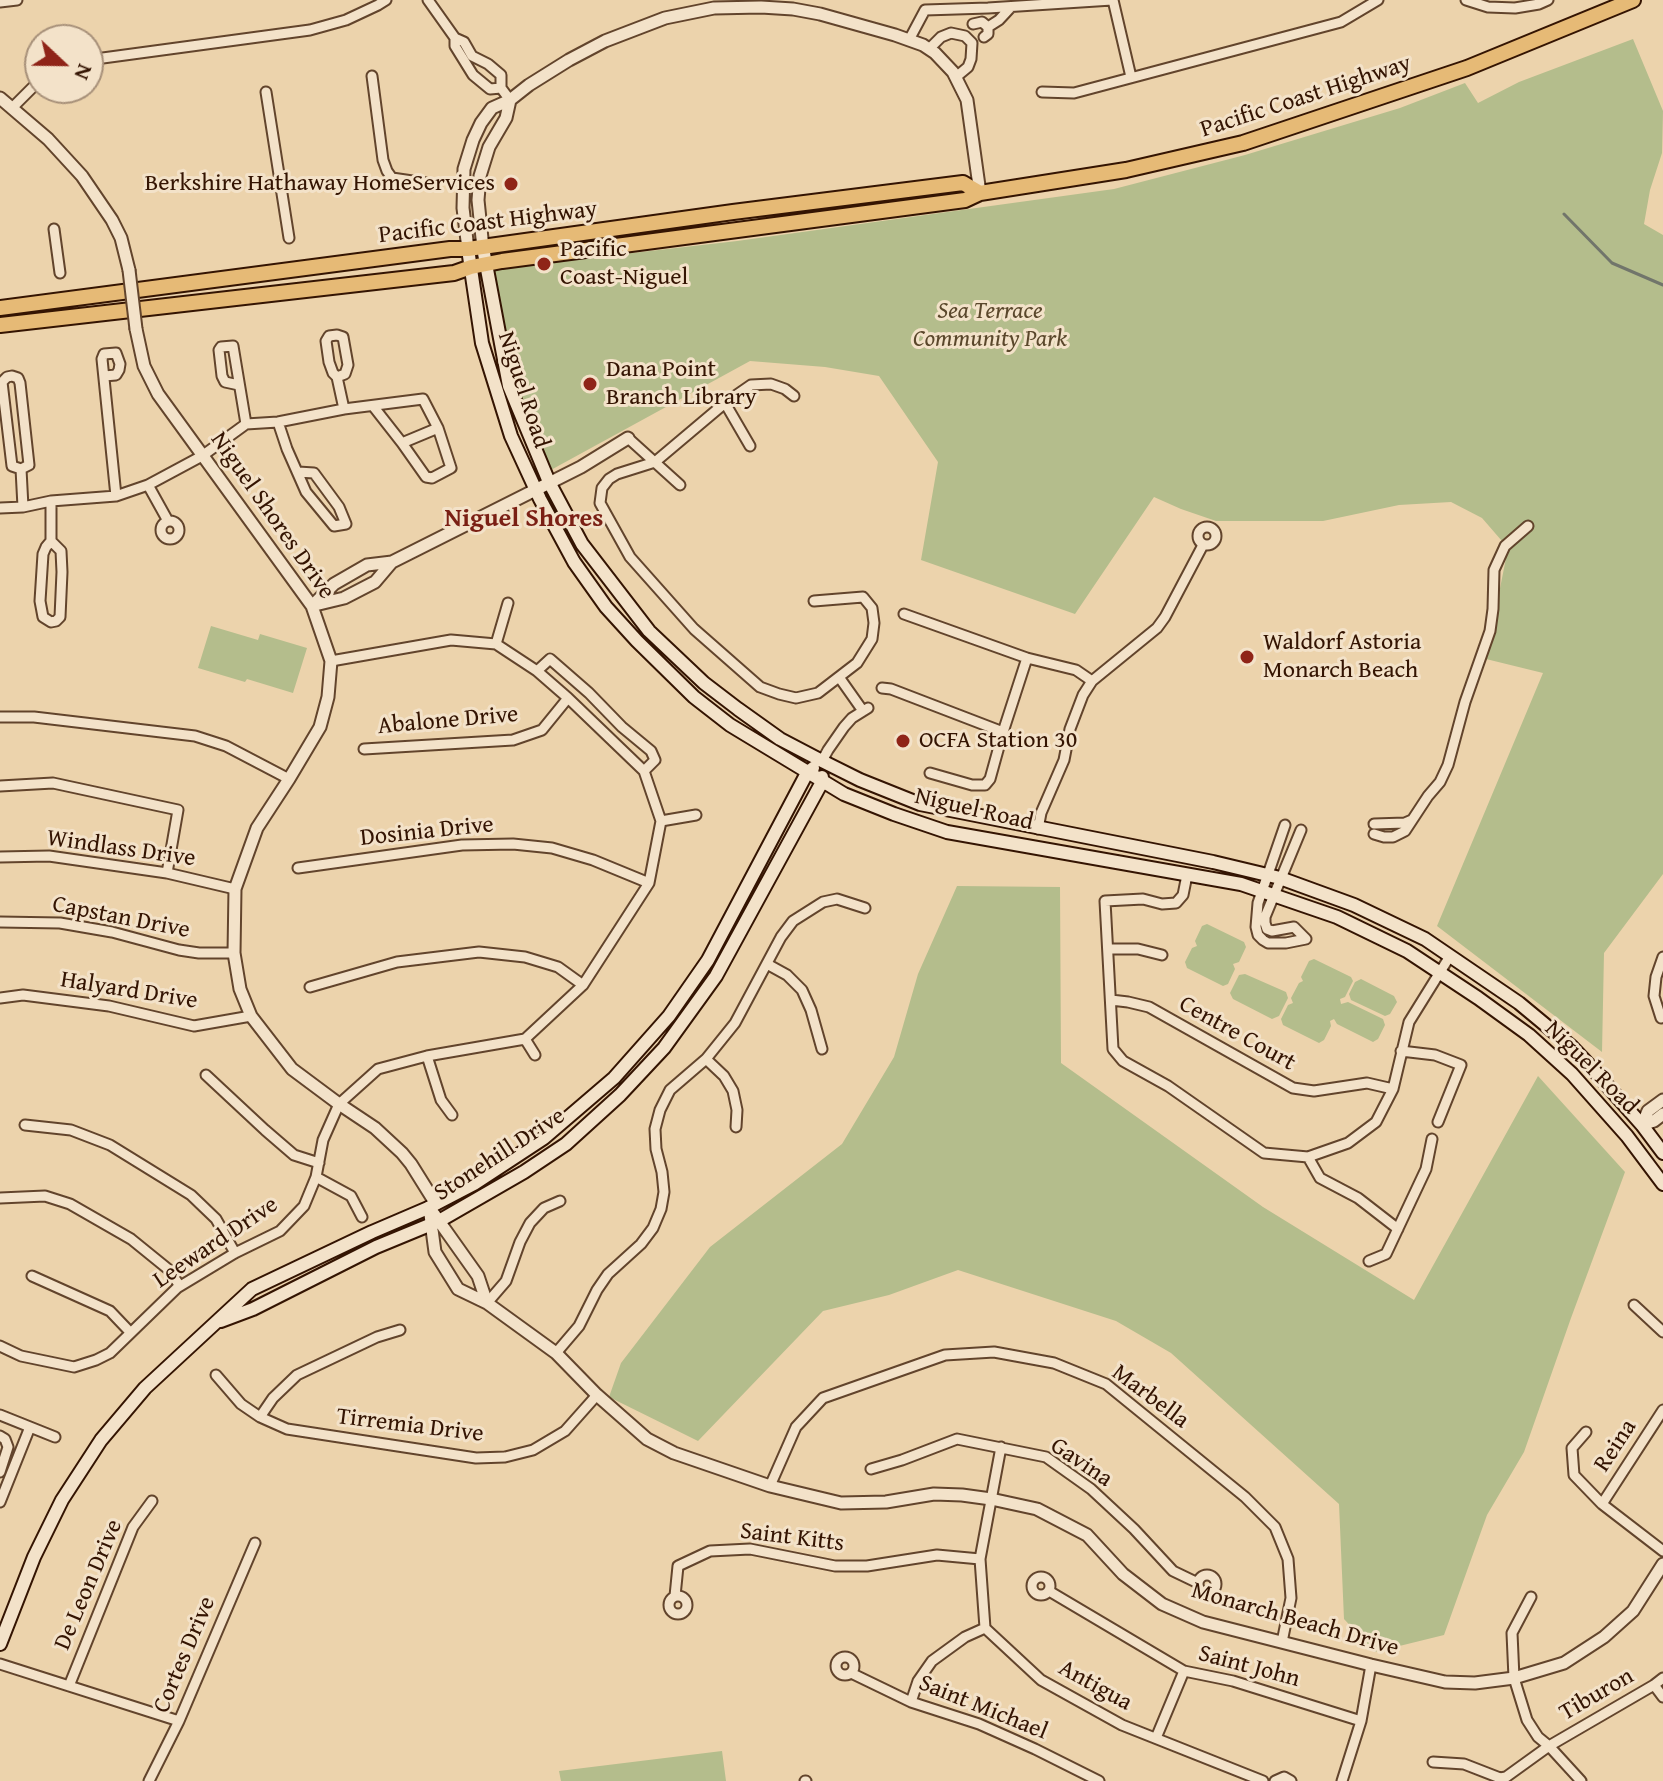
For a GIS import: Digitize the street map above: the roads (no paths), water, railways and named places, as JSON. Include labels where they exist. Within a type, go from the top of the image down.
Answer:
[{"type":"highway","name":"Pacific Coast Highway","points":[[0,325],[454,273],[478,265],[965,200],[980,193],[1126,170],[1243,143],[1467,68],[1633,0]]},
{"type":"highway","name":"Pacific Coast Highway","points":[[0,308],[963,183],[980,193]]},
{"type":"main road","points":[[476,248],[478,265]]},
{"type":"main road","name":"Niguel Road","points":[[478,265],[509,385],[549,482],[582,544],[649,631],[704,683],[738,709],[780,739],[822,761],[920,804],[1274,876],[1354,905],[1425,939],[1519,1003],[1572,1047],[1663,1153]]},
{"type":"main road","name":"Niguel Road","points":[[478,265],[482,343],[511,436],[574,562],[606,607],[637,641],[694,697],[730,725],[844,794],[947,832],[1241,884],[1337,917],[1407,951],[1529,1035],[1572,1074],[1627,1136],[1663,1184]]},
{"type":"main road","name":"Stonehill Drive","points":[[0,1644],[34,1557],[62,1500],[101,1440],[145,1388],[252,1289],[431,1206],[501,1168],[544,1138],[614,1078],[669,1016],[708,960],[807,773],[822,761]]},
{"type":"main road","name":"Stonehill Drive","points":[[212,1324],[253,1309],[376,1247],[435,1223],[566,1144],[620,1095],[664,1048],[716,976],[822,782],[822,761]]},
{"type":"main road","points":[[1627,1136],[1642,1125]]},
{"type":"street","points":[[0,2],[17,0]]},
{"type":"street","points":[[104,58],[310,30],[346,20],[386,0]]},
{"type":"street","points":[[428,0],[455,38],[464,42],[468,69],[490,89],[501,88]]},
{"type":"street","points":[[909,40],[925,10],[1112,0],[1131,77]]},
{"type":"street","points":[[1042,92],[1074,93],[1341,22],[1363,4],[1378,0]]},
{"type":"street","points":[[1466,0],[1488,7],[1515,8],[1548,0]]},
{"type":"street","points":[[929,49],[951,33],[977,32],[999,20],[1011,7]]},
{"type":"street","points":[[476,248],[463,208],[464,169],[473,140],[492,108],[605,41],[665,18],[714,8],[772,8],[807,12],[847,21],[929,49],[943,60],[965,94],[980,193]]},
{"type":"street","points":[[956,77],[968,67],[977,32],[998,8]]},
{"type":"street","points":[[468,59],[488,64],[501,75],[501,88],[510,100],[506,118],[489,147],[480,176],[476,248]]},
{"type":"street","points":[[477,79],[488,64]]},
{"type":"street","points":[[372,76],[387,171],[392,178],[426,183]]},
{"type":"street","points":[[266,92],[289,238]]},
{"type":"street","points":[[13,107],[24,96]]},
{"type":"street","name":"Niguel Shores Drive","points":[[0,98],[48,139],[82,176],[116,229],[127,258],[144,366],[158,394],[312,606],[331,661],[328,697],[320,727],[257,828],[235,889],[234,953],[240,989],[251,1016],[292,1069],[375,1128],[402,1153],[407,1168],[431,1206]]},
{"type":"street","points":[[54,229],[60,273]]},
{"type":"street","points":[[12,376],[18,378],[20,383],[29,465],[21,469],[12,466],[2,382],[12,376]]},
{"type":"street","points":[[104,376],[116,496]]},
{"type":"street","points":[[337,377],[344,409]]},
{"type":"street","points":[[794,396],[771,384],[751,385],[655,462],[609,479],[602,488],[600,503],[630,557],[694,629],[760,687],[796,698],[818,693],[857,663],[872,639],[872,608],[863,597],[814,601]]},
{"type":"street","points":[[239,385],[246,424]]},
{"type":"street","points":[[0,508],[116,496],[148,485],[202,456],[246,424],[278,422],[344,409],[423,399],[438,428],[451,468],[429,479],[426,477],[373,406]]},
{"type":"street","points":[[725,403],[750,446]]},
{"type":"street","points":[[278,422],[298,472],[306,492],[334,526],[346,524],[339,507],[314,473],[298,472]]},
{"type":"street","points":[[402,443],[438,428]]},
{"type":"street","points":[[312,606],[334,584],[367,565],[392,562],[581,467],[628,438],[680,485]]},
{"type":"street","points":[[21,469],[23,507]]},
{"type":"street","points":[[148,485],[168,521]]},
{"type":"street","points":[[51,501],[51,541],[43,554],[40,601],[43,617],[51,622],[60,617],[62,572],[61,551],[51,541]]},
{"type":"street","points":[[1374,829],[1412,820],[1440,782],[1490,631],[1494,570],[1505,546],[1528,526]]},
{"type":"street","points":[[1038,829],[1041,813],[1064,760],[1074,716],[1092,681],[1157,628],[1203,545]]},
{"type":"street","points":[[312,606],[344,598],[375,582],[392,562]]},
{"type":"street","points":[[496,644],[508,603]]},
{"type":"street","points":[[904,614],[1027,658],[1076,670],[1092,681]]},
{"type":"street","points":[[331,661],[451,640],[496,644],[537,671],[644,771],[661,821],[649,883],[583,985],[525,1039],[535,1055]]},
{"type":"street","points":[[930,773],[978,786],[989,782],[1027,658]]},
{"type":"street","points":[[537,671],[550,659],[589,693],[651,751],[655,760],[644,771]]},
{"type":"street","name":"Stonehill Drive","points":[[822,761],[844,727],[866,710],[839,677]]},
{"type":"street","points":[[882,688],[1003,732]]},
{"type":"street","name":"Abalone Drive","points":[[364,749],[513,740],[542,730],[568,698]]},
{"type":"street","points":[[0,717],[34,717],[195,736],[226,746],[289,779]]},
{"type":"street","points":[[0,786],[53,783],[178,810],[167,873]]},
{"type":"street","points":[[661,821],[696,815]]},
{"type":"street","points":[[1268,893],[1267,929],[1277,932],[1294,927],[1306,939],[1274,944],[1263,940],[1256,927],[1255,918],[1274,876],[1285,825]]},
{"type":"street","points":[[1274,876],[1301,830]]},
{"type":"street","name":"Dosinia Drive","points":[[298,868],[462,845],[513,844],[552,848],[593,860],[649,883]]},
{"type":"street","name":"Windlass Drive","points":[[0,857],[49,856],[167,873],[235,889]]},
{"type":"street","points":[[1187,875],[1183,895],[1176,903],[1162,904],[1143,899],[1105,901],[1113,1049],[1123,1061],[1168,1086],[1264,1153],[1308,1157],[1348,1143],[1376,1122],[1393,1089],[1409,1022],[1450,956]]},
{"type":"street","points":[[556,1353],[579,1326],[608,1274],[641,1244],[653,1228],[664,1192],[655,1129],[670,1090],[706,1059],[735,1023],[781,937],[793,921],[823,902],[837,899],[865,908]]},
{"type":"street","name":"Capstan Drive","points":[[0,922],[60,923],[112,932],[179,950],[234,953]]},
{"type":"street","points":[[1109,949],[1138,949],[1162,955]]},
{"type":"street","points":[[310,987],[397,962],[479,952],[525,957],[558,967],[583,985]]},
{"type":"street","points":[[1662,1017],[1654,996],[1663,957]]},
{"type":"street","points":[[767,964],[787,975],[802,990],[822,1049]]},
{"type":"street","name":"Halyard Drive","points":[[0,998],[23,995],[109,1006],[194,1026],[251,1016]]},
{"type":"street","name":"Centre Court","points":[[1111,1000],[1149,1007],[1293,1088],[1314,1091],[1367,1083],[1393,1089]]},
{"type":"street","name":"Leeward Drive","points":[[0,1346],[21,1356],[74,1367],[110,1353],[180,1286],[235,1253],[280,1231],[304,1206],[316,1177],[323,1140],[339,1104],[378,1069],[427,1056],[525,1039]]},
{"type":"street","points":[[1401,1051],[1435,1055],[1461,1065],[1438,1122]]},
{"type":"street","points":[[427,1056],[441,1100],[452,1115]]},
{"type":"street","points":[[706,1059],[724,1076],[733,1091],[737,1110],[736,1127]]},
{"type":"street","points":[[206,1075],[294,1155],[319,1163]]},
{"type":"street","points":[[1642,1125],[1648,1111],[1663,1100]]},
{"type":"street","points":[[1642,1125],[1663,1114]]},
{"type":"street","points":[[25,1125],[71,1130],[110,1145],[191,1195],[216,1219],[235,1253]]},
{"type":"street","points":[[1369,1261],[1386,1254],[1426,1169],[1432,1139]]},
{"type":"street","points":[[1308,1157],[1320,1178],[1358,1198],[1398,1229]]},
{"type":"street","points":[[316,1177],[351,1196],[362,1217]]},
{"type":"street","points":[[0,1198],[45,1196],[70,1204],[131,1239],[168,1269],[180,1286]]},
{"type":"street","points":[[487,1303],[506,1281],[530,1223],[544,1208],[560,1201]]},
{"type":"street","name":"Monarch Beach Drive","points":[[431,1206],[435,1223],[435,1252],[458,1289],[487,1303],[556,1353],[647,1439],[674,1453],[770,1486],[841,1503],[886,1502],[934,1494],[991,1499],[1037,1509],[1087,1535],[1123,1574],[1162,1604],[1203,1622],[1445,1682],[1475,1683],[1514,1678],[1564,1663],[1604,1637],[1633,1611],[1663,1564]]},
{"type":"street","name":"Monarch Beach Drive","points":[[435,1223],[478,1276],[487,1303]]},
{"type":"street","points":[[32,1276],[110,1311],[130,1332]]},
{"type":"street","points":[[1634,1305],[1663,1332]]},
{"type":"street","points":[[260,1417],[273,1398],[297,1375],[377,1337],[400,1330]]},
{"type":"street","name":"Marbella","points":[[770,1486],[796,1427],[823,1398],[945,1355],[994,1352],[1054,1363],[1106,1384],[1245,1497],[1275,1527],[1288,1559],[1291,1598],[1282,1642]]},
{"type":"street","name":"Tirremia Drive","points":[[216,1375],[241,1404],[287,1429],[476,1458],[505,1457],[533,1450],[565,1431],[597,1395]]},
{"type":"street","name":"Reina","points":[[1602,1504],[1663,1410]]},
{"type":"street","points":[[0,1415],[55,1437]]},
{"type":"street","points":[[6,1468],[30,1427]]},
{"type":"street","points":[[1586,1432],[1572,1448],[1574,1475],[1602,1504],[1663,1551]]},
{"type":"street","points":[[0,1436],[8,1447],[0,1502]]},
{"type":"street","name":"Gavina","points":[[871,1469],[957,1439],[1046,1457],[1091,1489],[1173,1571],[1198,1583]]},
{"type":"street","points":[[911,1702],[918,1681],[932,1661],[965,1637],[985,1628],[980,1559],[1001,1447]]},
{"type":"street","name":"De Leon Drive","points":[[69,1686],[133,1527],[152,1501]]},
{"type":"street","name":"Cortes Drive","points":[[149,1781],[179,1721],[255,1543]]},
{"type":"street","name":"Saint Kitts","points":[[675,1596],[678,1566],[710,1551],[750,1549],[835,1566],[867,1566],[937,1555],[980,1559]]},
{"type":"street","name":"Saint John","points":[[1049,1591],[1184,1671],[1233,1681],[1361,1721]]},
{"type":"street","points":[[1531,1597],[1512,1633],[1514,1678],[1527,1720],[1538,1737],[1581,1781]]},
{"type":"street","name":"Antigua","points":[[985,1628],[1041,1680],[1122,1725],[1263,1781]]},
{"type":"street","points":[[0,1664],[179,1721]]},
{"type":"street","points":[[1342,1781],[1361,1721],[1371,1665]]},
{"type":"street","points":[[1156,1738],[1184,1671]]},
{"type":"street","name":"Saint Michael","points":[[851,1673],[911,1702],[979,1724],[1099,1781]]},
{"type":"street","points":[[1659,1681],[1663,1697]]},
{"type":"street","name":"Tiburon","points":[[1433,1762],[1464,1764],[1500,1778],[1506,1777],[1549,1746],[1659,1681]]},
{"type":"street","points":[[1275,1781],[1284,1777],[1291,1781]]},
{"type":"waterway","points":[[1564,214],[1612,263],[1663,285]]},
{"type":"place","name":"Berkshire Hathaway HomeServices","points":[[511,184]]},
{"type":"place","name":"Pacific Coast-Niguel","points":[[544,264]]},
{"type":"place","name":"Dana Point Branch Library","points":[[590,384]]},
{"type":"place","name":"Waldorf Astoria Monarch Beach","points":[[1247,657]]},
{"type":"place","name":"OCFA Station 30","points":[[903,741]]},
{"type":"district","name":"Niguel Shores","points":[[524,519]]},
{"type":"park label","name":"Sea Terrace Community Park","points":[[990,326]]}]
